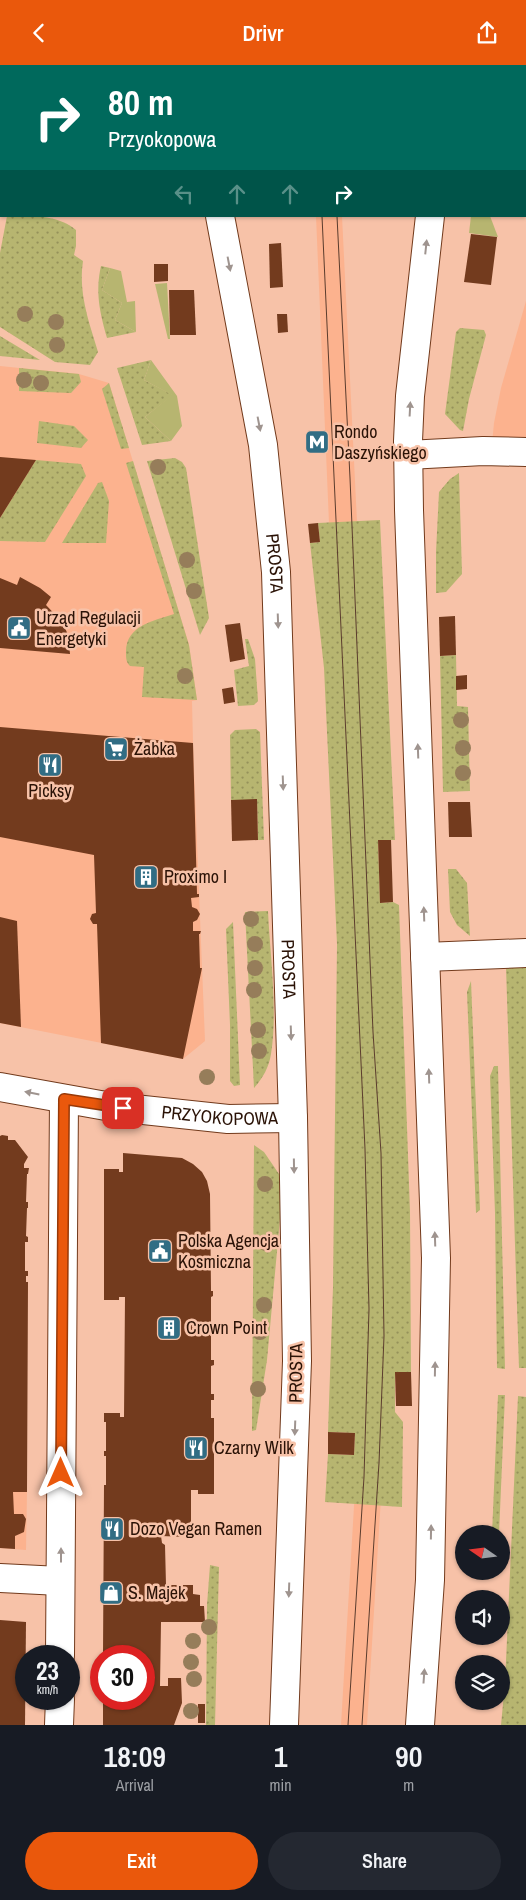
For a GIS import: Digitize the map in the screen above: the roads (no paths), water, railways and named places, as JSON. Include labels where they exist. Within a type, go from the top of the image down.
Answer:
[{"type":"main road","name":"PROSTA","points":[[220,217],[263,445],[276,572],[293,1118],[297,1361],[284,1725]]},
{"type":"main road","points":[[420,1725],[430,1580],[435,1248],[408,455],[410,396],[430,217]]},
{"type":"main road","points":[[408,455],[477,451],[526,452]]},
{"type":"main road","points":[[425,957],[526,953]]},
{"type":"main road","name":"PRZYOKOPOWA","points":[[0,1087],[106,1106],[228,1119],[293,1118]]},
{"type":"main road","points":[[60,1645],[64,1099]]},
{"type":"main road","points":[[0,1578],[60,1581]]},
{"type":"main road","points":[[59,1725],[60,1710]]},
{"type":"tram line","points":[[322,217],[365,1149],[369,1309],[364,1477],[348,1725]]},
{"type":"tram line","points":[[337,217],[373,1032],[381,1153],[384,1336],[379,1463],[362,1725]]},
{"type":"place","name":"Rondo Daszyńskiego","points":[[317,442]]},
{"type":"place","name":"Urząd Regulacji Energetyki","points":[[19,628]]},
{"type":"place","name":"Żabka","points":[[116,749]]},
{"type":"place","name":"Picksy","points":[[50,765]]},
{"type":"place","name":"Proximo I","points":[[146,877]]},
{"type":"place","name":"Polska Agencja Kosmiczna","points":[[160,1251]]},
{"type":"place","name":"Crown Point","points":[[169,1328]]},
{"type":"place","name":"Czarny Wilk","points":[[196,1448]]},
{"type":"place","name":"Dozo Vegan Ramen","points":[[112,1529]]},
{"type":"place","name":"S. Majek","points":[[111,1593]]}]
